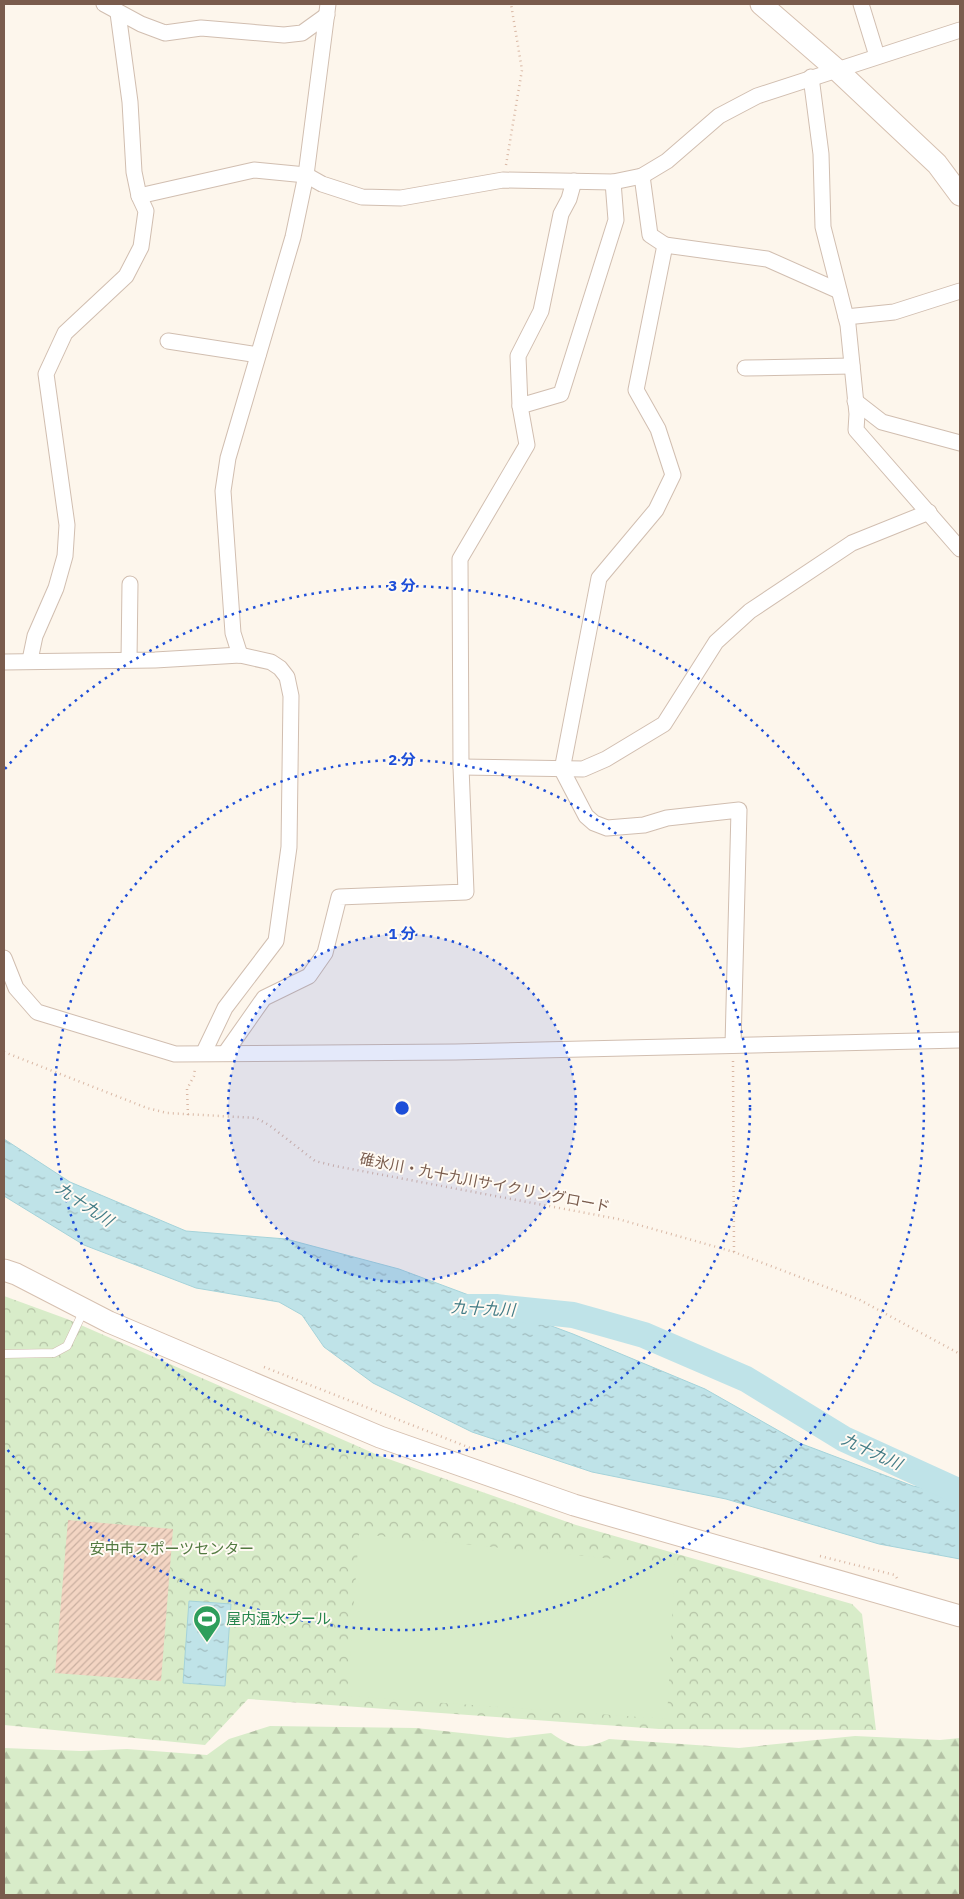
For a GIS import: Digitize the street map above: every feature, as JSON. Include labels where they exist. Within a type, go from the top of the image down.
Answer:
[{"type":"street","points":[[104,4],[165,33],[201,28],[284,35],[302,33],[327,9]]},
{"type":"street","points":[[761,4],[836,69],[937,164],[960,195]]},
{"type":"street","points":[[860,4],[877,56]]},
{"type":"street","points":[[240,655],[233,633],[223,491],[228,458],[294,237],[306,175],[327,9]]},
{"type":"street","points":[[30,660],[35,636],[56,588],[65,556],[66,533],[46,374],[65,332],[126,276],[142,247],[146,212],[139,196],[134,172],[130,102],[118,12]]},
{"type":"street","points":[[139,196],[254,170],[306,175],[322,184],[362,197],[401,198],[503,180],[613,182],[642,176],[667,161],[719,116],[757,96],[960,30]]},
{"type":"street","points":[[812,77],[821,154],[823,227],[846,317],[852,366],[856,430],[960,549]]},
{"type":"street","points":[[642,176],[650,235],[665,246],[767,259],[839,291]]},
{"type":"street","points":[[226,1052],[264,998],[309,976],[325,953],[338,897],[466,892],[461,767],[460,559],[527,445],[520,406],[518,356],[541,311],[561,214],[569,199],[574,181]]},
{"type":"street","points":[[520,406],[561,394],[616,220],[613,182]]},
{"type":"street","points":[[665,246],[636,390],[658,429],[672,475],[656,510],[599,578],[562,770],[586,816],[594,823],[607,828],[644,825],[667,818],[739,810],[733,1045]]},
{"type":"street","points":[[846,317],[894,312],[960,291]]},
{"type":"street","points":[[168,341],[258,356]]},
{"type":"street","points":[[745,368],[852,366]]},
{"type":"street","points":[[855,400],[882,422],[960,443]]},
{"type":"street","points":[[461,767],[583,769],[606,759],[664,724],[716,642],[750,611],[852,543],[929,512]]},
{"type":"street","points":[[129,660],[130,584]]},
{"type":"street","points":[[4,662],[30,660],[129,660],[240,655],[271,662],[287,677],[291,696],[289,847],[276,941],[225,1008],[200,1052]]},
{"type":"street","points":[[4,958],[16,988],[37,1012],[175,1054],[200,1052],[455,1052],[960,1040]]},
{"type":"street","points":[[4,1270],[16,1274],[109,1322],[380,1437],[547,1496],[694,1541],[960,1616]]},
{"type":"lane","points":[[4,1354],[54,1353],[70,1341],[84,1309]]},
{"type":"path","points":[[503,180],[522,70],[511,4]]},
{"type":"path","points":[[733,1045],[734,1252]]},
{"type":"path","name":"碓氷川・九十九川サイクリングロード","points":[[4,1052],[147,1108],[167,1113],[188,1115],[256,1118],[269,1125],[316,1161],[593,1214],[734,1252],[860,1300],[960,1354]]},
{"type":"path","points":[[188,1115],[187,1090],[194,1076],[200,1052]]},
{"type":"path","points":[[261,1366],[487,1454]]},
{"type":"path","points":[[818,1555],[895,1575],[899,1579],[896,1586]]},
{"type":"green space","name":"安中市スポーツセンター","points":[[4,1296],[67,1319],[380,1456],[576,1525],[852,1604],[862,1614],[876,1730],[659,1729],[248,1699],[205,1745],[4,1725]]},
{"type":"green space","points":[[359,1534],[675,1565],[667,1719],[347,1696]]},
{"type":"green space","points":[[270,1726],[416,1728],[508,1738],[551,1733],[566,1742],[579,1746],[593,1745],[609,1739],[739,1748],[855,1736],[940,1740],[960,1738],[960,1895],[4,1895],[4,1748],[81,1751],[127,1749],[207,1755],[229,1739]]},
{"type":"water","points":[[4,1139],[70,1182],[186,1231],[286,1239],[399,1269],[573,1334],[705,1389],[802,1444],[913,1486],[960,1495],[960,1559],[879,1544],[726,1499],[592,1472],[472,1432],[373,1383],[324,1347],[302,1315],[279,1302],[196,1288],[84,1245],[4,1196]]},
{"type":"water","name":"屋内温水プール","points":[[189,1601],[231,1604],[225,1686],[183,1683]]},
{"type":"building","points":[[68,1520],[173,1529],[161,1681],[55,1673]]},
{"type":"waterway","name":"九十九川","points":[[469,1307],[496,1307],[573,1315],[644,1335],[746,1379],[844,1439],[960,1492]]},
{"type":"place","name":"屋内温水プール","points":[[207,1643]]}]
